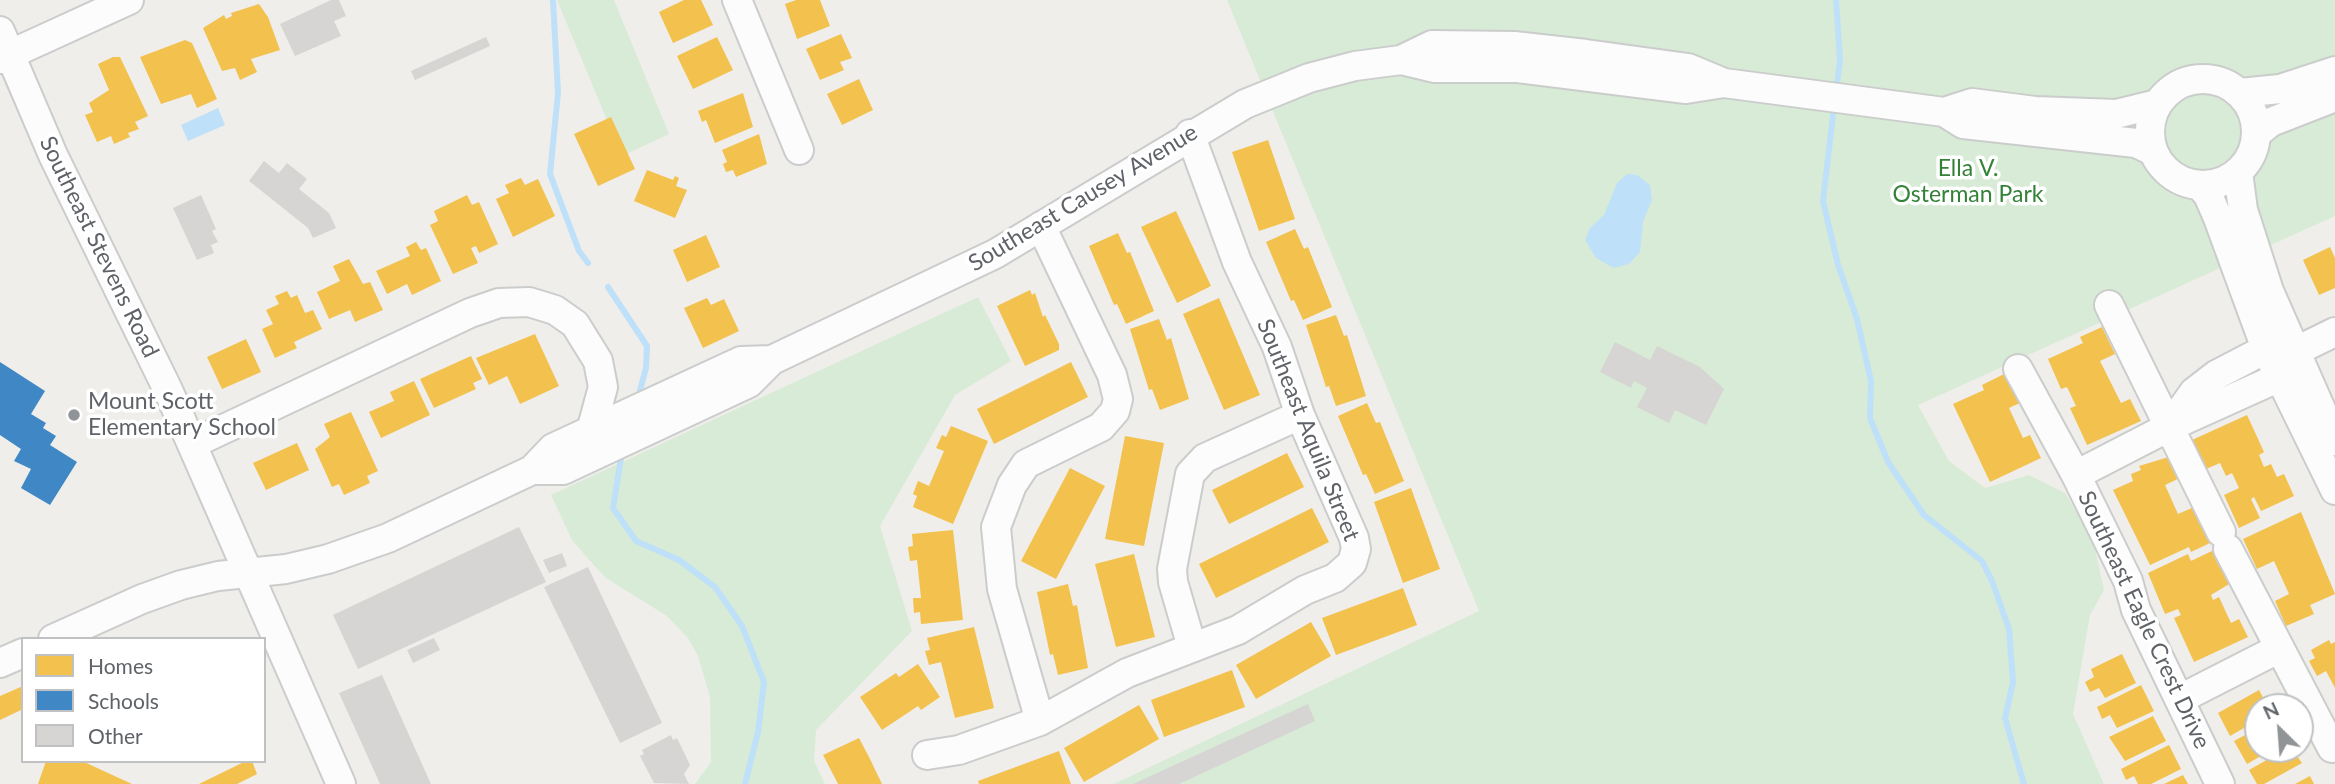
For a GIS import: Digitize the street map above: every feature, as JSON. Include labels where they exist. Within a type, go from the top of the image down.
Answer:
[{"type":"street","points":[[3,48],[129,0]]},
{"type":"street","points":[[737,0],[799,150]]},
{"type":"street","name":"Southeast Causey Avenue","points":[[57,637],[142,598],[218,576],[286,569],[360,549],[532,470],[553,448],[677,417],[749,383],[772,360],[951,276],[1041,226],[1190,134],[1245,104],[1309,78],[1355,66],[1401,60],[1432,45],[1514,46],[1688,68],[1724,83],[1944,112],[1963,124],[2136,143],[2153,151]]},
{"type":"street","name":"Southeast Stevens Road","points":[[3,48],[124,296],[192,444],[341,784]]},
{"type":"street","points":[[2240,93],[2280,89],[2335,71]]},
{"type":"street","points":[[2203,79],[2225,83],[2240,93],[2251,109],[2256,134],[2252,151],[2238,172],[2225,180],[2199,185],[2182,181],[2163,167],[2153,151],[2150,132],[2157,104],[2164,95],[2184,82],[2203,79]]},
{"type":"street","points":[[2256,134],[2271,122],[2335,97]]},
{"type":"street","name":"Southeast Causey Avenue","points":[[1944,112],[1972,103],[2035,111],[2116,114],[2157,104]]},
{"type":"street","name":"Southeast Aquila Street","points":[[927,755],[959,750],[1040,721],[1127,673],[1238,630],[1305,590],[1335,578],[1352,563],[1356,549],[1354,538],[1300,415],[1277,347],[1237,262],[1190,134]]},
{"type":"street","points":[[2238,172],[2241,200],[2258,261],[2294,352],[2335,441]]},
{"type":"street","points":[[2199,185],[2208,195],[2218,218],[2266,349],[2335,491]]},
{"type":"street","points":[[1040,721],[1002,589],[996,527],[1012,485],[1026,464],[1101,427],[1115,411],[1118,400],[1112,375],[1041,226]]},
{"type":"street","points":[[192,444],[470,313],[499,303],[529,302],[555,310],[575,324],[598,361],[603,387],[599,436]]},
{"type":"street","points":[[2109,305],[2278,649],[2332,748]]},
{"type":"street","points":[[2266,349],[2294,352],[2335,332]]},
{"type":"street","name":"Southeast Eagle Crest Drive","points":[[2169,427],[2194,392],[2216,375],[2266,349]]},
{"type":"street","points":[[2280,377],[2294,352]]},
{"type":"street","name":"Southeast Causey Avenue","points":[[599,436],[687,386],[741,361],[772,360]]},
{"type":"street","points":[[2018,369],[2076,475]]},
{"type":"street","name":"Southeast Eagle Crest Drive","points":[[2220,784],[2076,475],[2169,427],[2280,377]]},
{"type":"street","points":[[1192,647],[1173,582],[1172,569],[1190,474],[1205,458],[1300,415]]},
{"type":"street","points":[[2180,699],[2278,649]]},
{"type":"street","points":[[0,663],[21,654]]},
{"type":"green space","points":[[557,0],[614,0],[669,134],[622,156]]},
{"type":"green space","name":"Ella V. Osterman Park","points":[[1227,0],[2335,0],[2335,216],[1918,405],[1949,461],[1985,488],[2029,475],[2065,493],[2093,539],[2104,590],[2090,615],[2073,714],[2104,784],[1114,784],[1479,611]]},
{"type":"green space","points":[[978,297],[1011,361],[955,395],[880,526],[912,631],[816,730],[814,761],[825,784],[695,784],[711,762],[710,697],[698,656],[688,638],[667,616],[606,578],[591,562],[572,540],[551,495]]},
{"type":"water","points":[[218,108],[225,125],[188,141],[181,125]]},
{"type":"water","points":[[1627,174],[1637,175],[1650,185],[1652,200],[1643,222],[1640,252],[1629,264],[1614,268],[1596,258],[1585,240],[1590,228],[1604,215],[1617,183]]},
{"type":"building: Homes","points":[[684,0],[701,0],[713,25],[673,43],[659,12]]},
{"type":"building: Homes","points":[[796,0],[820,0],[830,26],[797,39],[785,4]]},
{"type":"building: Homes","points":[[259,4],[268,17],[280,50],[251,59],[257,72],[240,80],[235,68],[222,71],[203,28],[224,15],[226,19],[232,16],[231,13]]},
{"type":"building: Homes","points":[[841,34],[852,58],[840,62],[844,70],[820,80],[806,49]]},
{"type":"building: Homes","points":[[717,37],[733,70],[693,89],[677,56]]},
{"type":"building: Homes","points":[[185,40],[192,43],[217,99],[197,108],[191,94],[161,104],[140,57]]},
{"type":"building: Homes","points":[[113,57],[120,57],[148,116],[135,122],[139,129],[128,133],[130,137],[114,144],[111,136],[97,142],[85,115],[93,112],[89,103],[109,90],[98,64]]},
{"type":"building: Homes","points":[[859,79],[873,110],[842,125],[827,94]]},
{"type":"building: Homes","points":[[743,93],[753,127],[715,143],[706,120],[702,122],[698,111]]},
{"type":"building: Homes","points":[[611,117],[635,169],[598,186],[574,134]]},
{"type":"building: Homes","points":[[759,134],[767,164],[736,177],[733,170],[726,172],[723,164],[727,162],[722,150]]},
{"type":"building: Homes","points":[[1268,140],[1295,219],[1259,231],[1232,152]]},
{"type":"building: Homes","points":[[647,170],[673,180],[675,176],[679,178],[676,186],[687,190],[675,218],[634,201]]},
{"type":"building: Homes","points":[[521,178],[525,185],[538,179],[555,216],[513,237],[496,199],[509,193],[505,185]]},
{"type":"building: Homes","points":[[467,195],[472,205],[479,202],[498,244],[479,253],[476,246],[471,248],[478,263],[453,274],[430,225],[438,221],[434,211]]},
{"type":"building: Homes","points":[[1176,211],[1211,286],[1177,303],[1141,227]]},
{"type":"building: Homes","points":[[1295,229],[1304,249],[1308,247],[1332,307],[1303,320],[1294,300],[1291,301],[1266,242]]},
{"type":"building: Homes","points":[[1118,233],[1127,253],[1130,252],[1154,311],[1126,324],[1117,304],[1114,305],[1089,246]]},
{"type":"building: Homes","points":[[706,235],[720,267],[687,282],[673,250]]},
{"type":"building: Homes","points":[[416,242],[421,250],[426,248],[441,281],[412,295],[407,284],[387,294],[376,271],[410,256],[406,247]]},
{"type":"building: Homes","points":[[2330,247],[2335,258],[2335,288],[2319,295],[2303,260]]},
{"type":"building: Homes","points":[[349,259],[363,284],[370,282],[383,310],[355,322],[350,310],[329,319],[317,292],[340,281],[333,266]]},
{"type":"building: Homes","points":[[1030,290],[1032,295],[1035,293],[1043,317],[1045,315],[1059,344],[1059,350],[1025,366],[997,306]]},
{"type":"building: Homes","points":[[287,291],[291,298],[297,295],[305,313],[313,310],[322,329],[294,342],[297,348],[275,358],[262,329],[273,324],[266,310],[279,304],[275,296]]},
{"type":"building: Homes","points":[[707,298],[711,305],[724,299],[739,331],[703,348],[684,308]]},
{"type":"building: Homes","points":[[1219,298],[1260,395],[1224,410],[1183,314]]},
{"type":"building: Homes","points":[[1336,315],[1344,336],[1347,335],[1366,396],[1336,406],[1329,386],[1326,387],[1306,325]]},
{"type":"building: Homes","points":[[1159,319],[1167,340],[1171,338],[1189,399],[1160,410],[1152,389],[1149,390],[1130,329]]},
{"type":"building: Homes","points":[[2102,327],[2115,354],[2100,361],[2121,403],[2130,399],[2141,421],[2087,445],[2070,408],[2076,406],[2067,387],[2061,389],[2048,359],[2083,343],[2080,337]]},
{"type":"building: Homes","points":[[535,334],[559,386],[520,404],[507,376],[489,385],[476,358]]},
{"type":"building: Homes","points":[[246,339],[261,372],[222,389],[207,357]]},
{"type":"building: Homes","points":[[471,356],[482,379],[473,383],[476,389],[434,408],[420,379]]},
{"type":"building: Homes","points":[[1071,362],[1088,397],[994,444],[977,409]]},
{"type":"building: Homes","points":[[2008,372],[2022,402],[2009,408],[2023,438],[2030,435],[2041,458],[1990,482],[1953,404],[1984,390],[1982,385]]},
{"type":"building: Homes","points":[[414,381],[430,415],[381,438],[369,412],[394,401],[390,392]]},
{"type":"building: Homes","points":[[1367,403],[1376,423],[1380,422],[1404,481],[1375,494],[1366,474],[1363,475],[1338,416]]},
{"type":"building: Homes","points":[[351,412],[378,471],[367,476],[370,483],[344,495],[339,484],[332,487],[315,449],[330,437],[324,424]]},
{"type":"building: Homes","points":[[2247,415],[2264,452],[2259,455],[2264,467],[2271,464],[2277,477],[2284,474],[2294,496],[2261,511],[2254,497],[2251,499],[2260,518],[2239,528],[2224,495],[2239,488],[2232,473],[2226,476],[2220,463],[2206,469],[2192,440]]},
{"type":"building: Homes","points":[[951,426],[988,441],[953,524],[913,507],[917,496],[913,494],[918,481],[929,486],[944,451],[936,448],[942,435],[946,437]]},
{"type":"building: Homes","points":[[1125,436],[1164,443],[1144,546],[1105,539]]},
{"type":"building: Homes","points":[[297,443],[309,470],[266,490],[253,463]]},
{"type":"building: Homes","points":[[1287,453],[1304,487],[1229,524],[1212,490]]},
{"type":"building: Homes","points":[[2172,456],[2182,477],[2165,485],[2178,514],[2194,507],[2210,543],[2191,552],[2189,547],[2150,565],[2113,490],[2133,481],[2131,474],[2141,470],[2139,466]]},
{"type":"building: Homes","points":[[1070,468],[1105,486],[1056,579],[1021,561]]},
{"type":"building: Homes","points":[[1411,488],[1440,569],[1403,583],[1374,502]]},
{"type":"building: Homes","points":[[1312,508],[1329,542],[1216,598],[1199,564]]},
{"type":"building: Homes","points":[[2301,512],[2335,594],[2310,605],[2314,614],[2286,626],[2275,601],[2289,594],[2274,561],[2257,569],[2243,539]]},
{"type":"building: Homes","points":[[953,530],[963,620],[921,624],[920,612],[914,613],[913,598],[921,598],[917,560],[910,561],[908,547],[913,546],[912,534]]},
{"type":"building: Homes","points":[[2214,550],[2229,584],[2211,595],[2213,600],[2219,597],[2231,623],[2239,619],[2248,637],[2194,662],[2174,618],[2181,615],[2178,609],[2165,614],[2148,573],[2188,554],[2191,561]]},
{"type":"building: Homes","points":[[1134,554],[1155,637],[1116,647],[1095,564]]},
{"type":"building: Homes","points":[[1068,584],[1073,606],[1077,605],[1088,668],[1058,675],[1053,654],[1050,655],[1037,592]]},
{"type":"building: Homes","points":[[1403,588],[1417,625],[1336,655],[1322,618]]},
{"type":"building: Homes","points":[[1311,622],[1331,656],[1256,699],[1236,665]]},
{"type":"building: Homes","points":[[974,627],[994,708],[955,718],[941,662],[929,665],[925,651],[930,650],[927,638]]},
{"type":"building: Homes","points":[[2329,640],[2331,644],[2335,642],[2335,688],[2326,671],[2317,676],[2309,661],[2315,658],[2311,650]]},
{"type":"building: Homes","points":[[2122,654],[2136,683],[2105,698],[2099,688],[2090,692],[2085,682],[2094,677],[2091,669]]},
{"type":"building: Homes","points":[[918,664],[940,697],[921,710],[918,706],[882,730],[860,697],[896,673],[899,677]]},
{"type":"building: Homes","points":[[1232,670],[1245,707],[1164,737],[1151,700]]},
{"type":"building: Homes","points":[[2141,685],[2154,711],[2117,728],[2110,715],[2102,719],[2097,707]]},
{"type":"building: Homes","points":[[21,687],[21,710],[0,720],[0,696]]},
{"type":"building: Homes","points":[[2244,698],[2244,728],[2230,736],[2218,713]]},
{"type":"building: Homes","points":[[1139,705],[1159,739],[1084,782],[1064,748]]},
{"type":"building: Homes","points":[[2153,716],[2166,741],[2125,761],[2109,737]]},
{"type":"building: Homes","points":[[2244,736],[2244,759],[2234,741]]},
{"type":"building: Homes","points":[[859,738],[882,784],[838,784],[823,755]]},
{"type":"building: Homes","points":[[2169,745],[2181,769],[2151,784],[2138,784],[2134,776],[2126,780],[2121,769]]},
{"type":"building: Homes","points":[[1059,751],[1071,784],[979,784],[978,781]]},
{"type":"building: Homes","points":[[45,763],[86,763],[132,784],[38,784]]},
{"type":"building: Homes","points":[[242,763],[253,763],[257,774],[237,784],[199,784]]},
{"type":"building: Homes","points":[[2261,763],[2302,763],[2264,784],[2257,784],[2249,770]]},
{"type":"building: Homes","points":[[2183,775],[2188,784],[2164,784]]},
{"type":"building: Homes","points":[[2310,776],[2314,784],[2295,784]]},
{"type":"building: Schools","points":[[0,362],[45,391],[31,414],[46,423],[43,428],[56,436],[50,445],[77,462],[50,505],[21,488],[31,469],[14,461],[21,449],[0,435]]},
{"type":"building: Other","points":[[331,0],[339,0],[346,16],[334,21],[341,36],[295,56],[280,24]]},
{"type":"building: Other","points":[[486,37],[490,46],[415,80],[411,71]]},
{"type":"building: Other","points":[[264,161],[279,173],[287,163],[307,179],[299,189],[329,213],[336,228],[313,238],[308,228],[249,181]]},
{"type":"building: Other","points":[[201,195],[216,229],[212,231],[218,242],[211,245],[214,253],[197,260],[173,208]]},
{"type":"building: Other","points":[[1615,342],[1650,360],[1657,346],[1700,367],[1724,389],[1706,425],[1675,410],[1669,423],[1637,407],[1647,388],[1634,381],[1631,388],[1600,372]]},
{"type":"building: Other","points":[[519,527],[546,582],[358,669],[333,615]]},
{"type":"building: Other","points":[[562,553],[567,566],[549,573],[543,560]]},
{"type":"building: Other","points":[[588,567],[662,723],[620,743],[544,587]]},
{"type":"building: Other","points":[[434,638],[440,650],[413,663],[407,650]]},
{"type":"building: Other","points":[[382,675],[431,784],[380,784],[339,693]]},
{"type":"building: Other","points":[[1308,704],[1315,721],[1179,784],[1133,784]]},
{"type":"building: Other","points":[[671,735],[673,740],[677,738],[690,765],[684,774],[689,784],[654,783],[640,756],[644,754],[642,750]]},
{"type":"waterway","points":[[553,0],[558,93],[550,174],[579,251],[588,263]]},
{"type":"waterway","points":[[1836,0],[1840,60],[1836,92]]},
{"type":"waterway","points":[[1834,106],[1823,201],[1838,265],[1857,319],[1871,381],[1870,418],[1888,462],[1924,515],[1982,561],[1992,581],[2009,629],[2013,682],[2005,718],[2024,784]]},
{"type":"waterway","points":[[608,287],[647,346],[646,368],[638,398]]},
{"type":"waterway","points":[[622,452],[613,508],[636,541],[679,560],[715,587],[742,626],[764,682],[758,732],[745,784]]},
{"type":"place","name":"Mount Scott Elementary School","points":[[74,415]]}]
